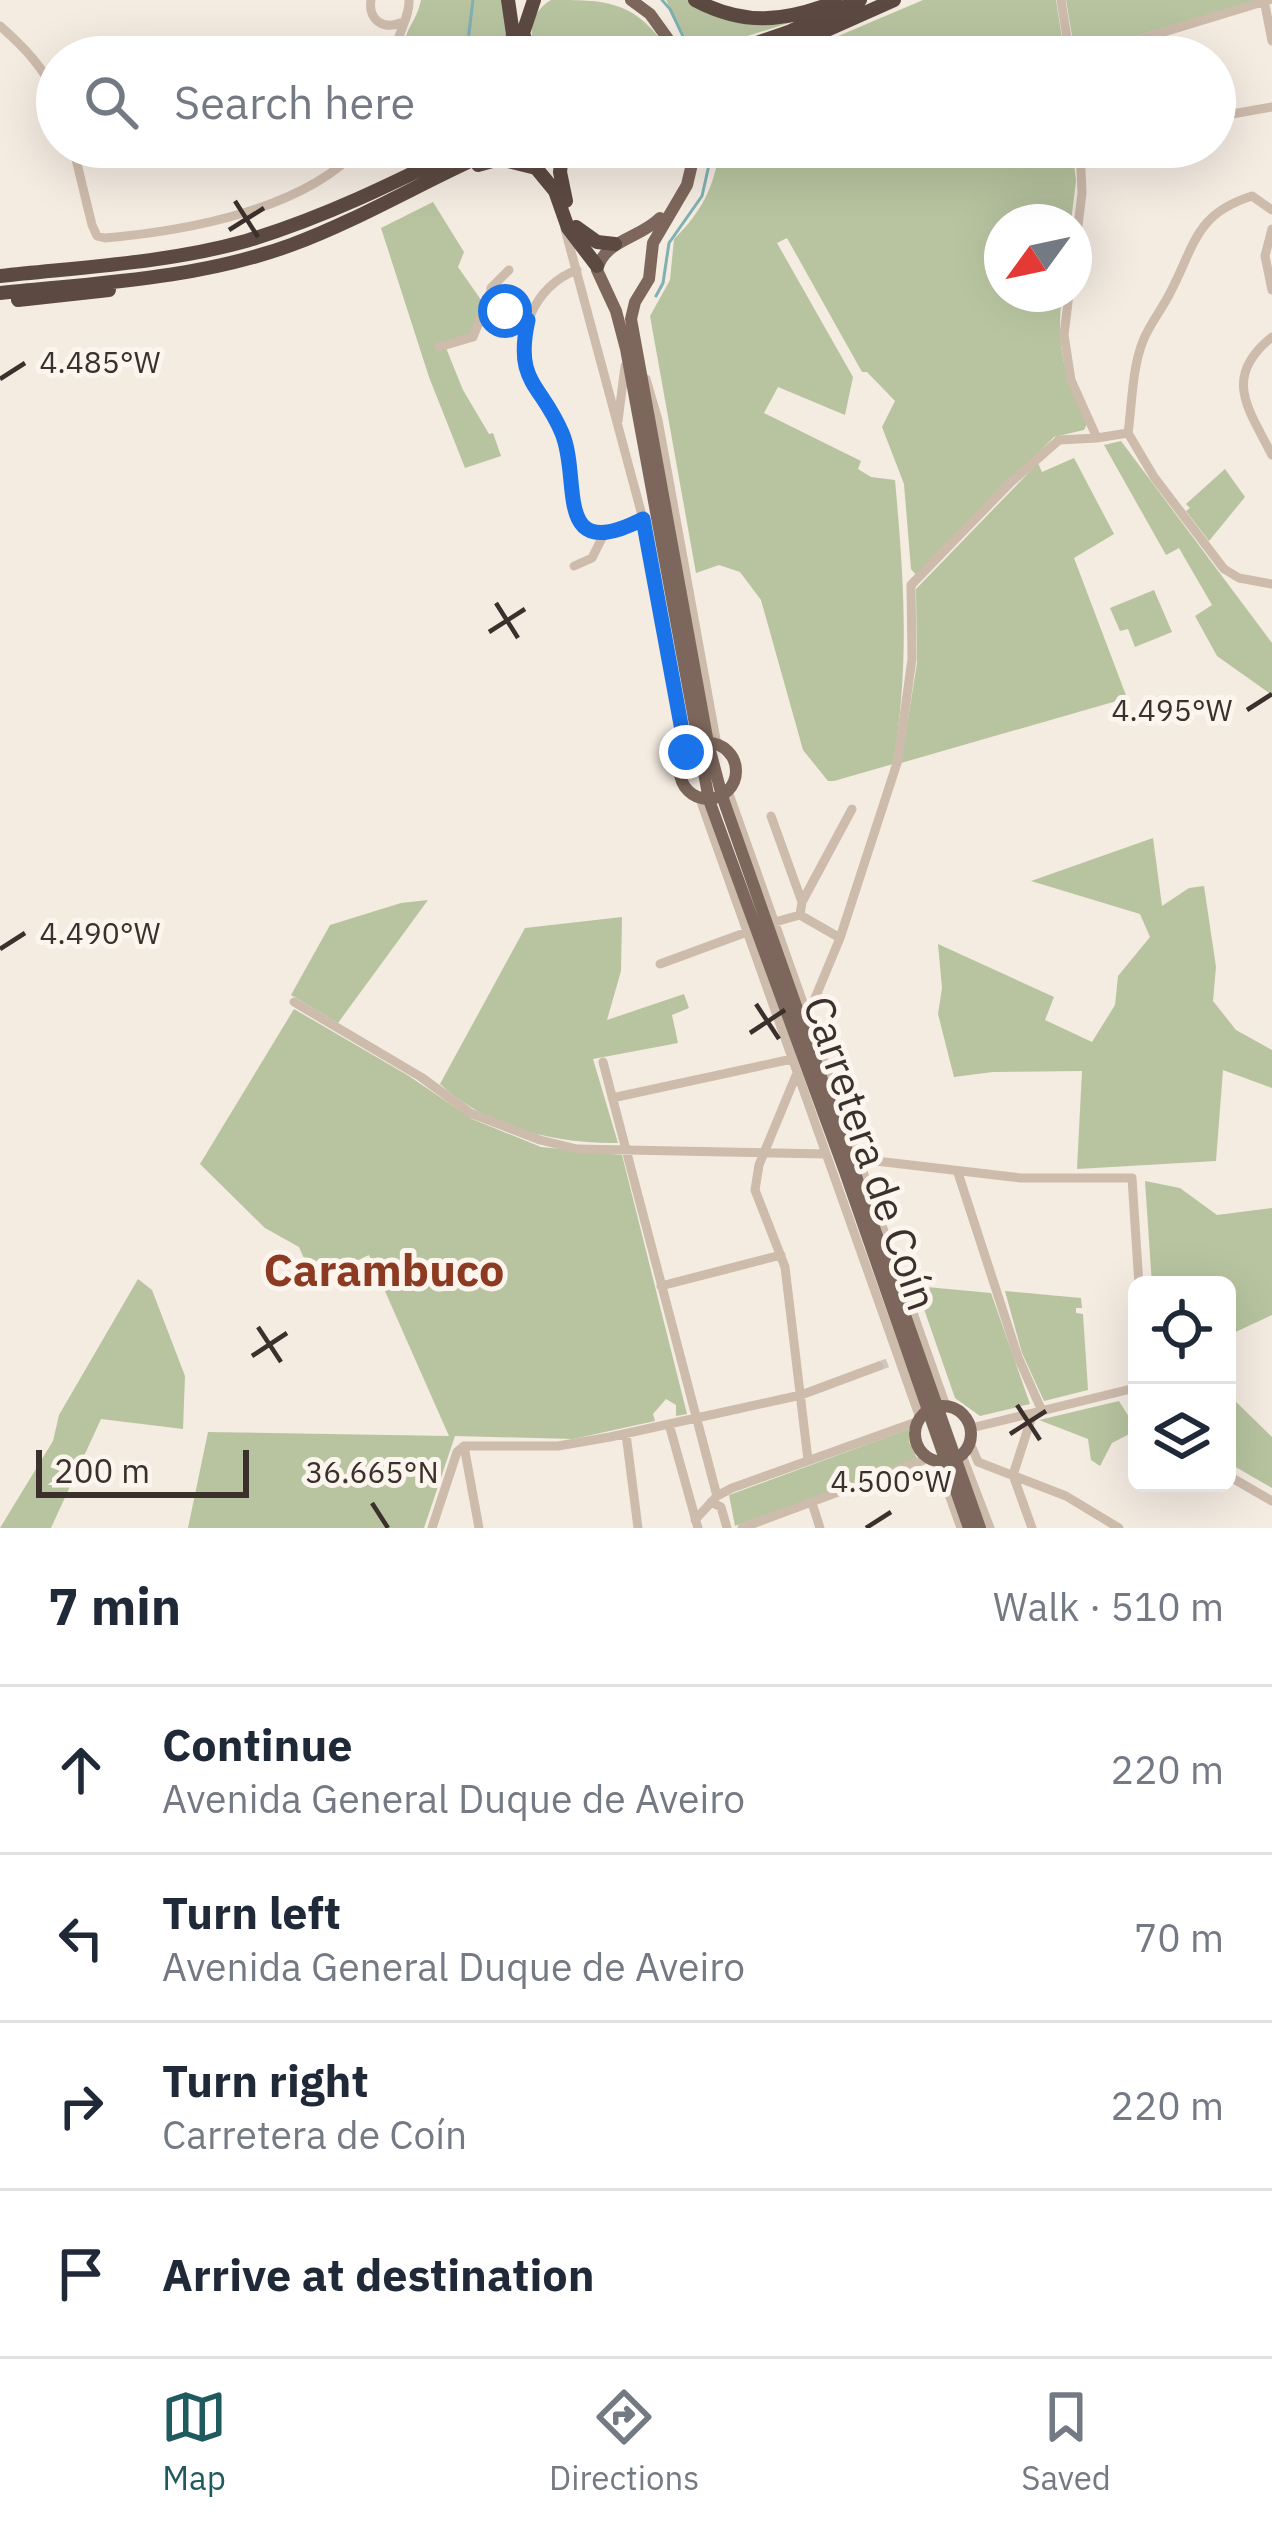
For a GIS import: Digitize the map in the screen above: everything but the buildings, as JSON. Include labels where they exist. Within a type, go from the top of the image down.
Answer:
[{"type":"highway","points":[[508,0],[513,36]]},
{"type":"highway","points":[[524,36],[527,10],[534,0]]},
{"type":"highway","points":[[695,0],[732,16],[768,21],[798,16],[839,0]]},
{"type":"highway","points":[[777,36],[860,0]]},
{"type":"highway","points":[[813,36],[894,0]]},
{"type":"highway","points":[[342,206],[407,168]]},
{"type":"highway","points":[[0,276],[176,256],[262,236],[342,206],[422,168]]},
{"type":"highway","points":[[0,297],[84,295],[155,283],[288,246],[458,168]]},
{"type":"highway","points":[[397,198],[420,194],[472,168]]},
{"type":"highway","points":[[536,168],[555,191],[573,236],[597,266]]},
{"type":"highway","points":[[560,168],[574,225],[586,237],[619,244]]},
{"type":"main road","points":[[631,0],[669,36]]},
{"type":"main road","points":[[691,168],[687,185],[653,243],[649,279],[631,319],[702,746]]},
{"type":"main road","points":[[678,200],[650,228],[601,256],[597,266],[626,349],[702,746],[715,796],[930,1413],[953,1452],[980,1528]]},
{"type":"main road","points":[[619,244],[642,250],[651,266]]},
{"type":"main road","points":[[608,292],[622,297],[642,291]]},
{"type":"main road","points":[[702,746],[679,771],[681,782],[715,796]]},
{"type":"main road","points":[[702,746],[735,765],[715,796]]},
{"type":"main road","points":[[930,1413],[962,1414],[953,1452],[965,1528]]},
{"type":"main road","points":[[930,1413],[916,1439],[953,1452]]},
{"type":"street","points":[[371,0],[372,15],[391,36]]},
{"type":"street","points":[[1061,0],[1067,36]]},
{"type":"street","points":[[1150,36],[1266,0],[1272,41]]},
{"type":"street","points":[[398,36],[410,1]]},
{"type":"street","points":[[386,26],[403,21]]},
{"type":"street","points":[[0,26],[36,61]]},
{"type":"street","points":[[1236,113],[1272,107]]},
{"type":"street","points":[[78,168],[95,232],[105,238],[241,213],[317,182],[338,168]]},
{"type":"street","points":[[1081,168],[1081,204]]},
{"type":"street","points":[[1272,210],[1252,196],[1211,216],[1195,235],[1142,343],[1128,434],[1154,477],[1224,569],[1239,578],[1272,584]]},
{"type":"street","points":[[561,212],[702,746]]},
{"type":"street","points":[[1272,230],[1265,256],[1272,290]]},
{"type":"street","points":[[439,347],[473,337],[481,317],[490,310],[491,288],[509,270]]},
{"type":"street","points":[[577,270],[550,287],[528,320],[522,356],[530,382],[564,436],[575,517],[586,529],[604,534],[643,519]]},
{"type":"street","points":[[490,310],[528,320]]},
{"type":"street","points":[[1067,312],[1064,335],[1071,380],[1097,438]]},
{"type":"street","points":[[1272,337],[1256,350],[1242,381],[1250,412],[1272,455]]},
{"type":"street","points":[[617,424],[626,349]]},
{"type":"street","points":[[808,1015],[840,938],[898,760],[912,658],[911,585],[1059,440],[1128,434]]},
{"type":"street","points":[[574,566],[592,558],[604,534]]},
{"type":"street","name":"Carretera de Coín","points":[[715,796],[775,922],[860,1159],[930,1413]]},
{"type":"street","name":"Carretera de Coín","points":[[715,796],[747,932],[826,1154],[890,1362],[930,1413]]},
{"type":"street","points":[[800,915],[802,902],[852,809]]},
{"type":"street","points":[[771,816],[802,902]]},
{"type":"street","points":[[775,922],[800,915],[840,938]]},
{"type":"street","points":[[660,964],[747,932]]},
{"type":"street","points":[[294,1002],[421,1077],[470,1113],[559,1144],[826,1154]]},
{"type":"street","points":[[612,1098],[792,1058]]},
{"type":"street","points":[[602,1062],[714,1499],[727,1528]]},
{"type":"street","points":[[797,1072],[764,1153],[755,1190],[781,1255],[808,1460]]},
{"type":"street","points":[[860,1159],[1021,1178],[1132,1178],[1138,1276]]},
{"type":"street","points":[[958,1173],[1038,1412],[1013,1475],[1032,1528]]},
{"type":"street","points":[[661,1286],[781,1255]]},
{"type":"street","points":[[432,1528],[464,1446],[558,1446],[626,1434],[801,1395],[890,1362]]},
{"type":"street","points":[[742,1528],[773,1523],[812,1503],[953,1452],[1038,1412],[1128,1389]]},
{"type":"street","points":[[696,1524],[714,1499],[930,1413]]},
{"type":"street","points":[[669,1424],[696,1524]]},
{"type":"street","points":[[626,1434],[638,1528]]},
{"type":"street","points":[[464,1446],[479,1528]]},
{"type":"street","points":[[953,1452],[1077,1502],[1119,1528]]},
{"type":"street","points":[[953,1452],[991,1528]]},
{"type":"street","points":[[1236,1480],[1272,1501]]},
{"type":"street","points":[[812,1503],[820,1528]]},
{"type":"green space","points":[[421,0],[502,0],[506,36],[406,36]]},
{"type":"green space","points":[[551,0],[616,6],[641,19],[658,36],[533,36],[538,11]]},
{"type":"green space","points":[[666,0],[690,0],[780,24],[792,22],[748,36],[685,36]]},
{"type":"green space","points":[[923,0],[1056,0],[1062,36],[838,36]]},
{"type":"green space","points":[[1066,0],[1258,0],[1136,36],[1072,36]]},
{"type":"green space","points":[[716,168],[1074,168],[1073,204],[984,204],[984,312],[1061,312],[1064,361],[1087,424],[1084,430],[1054,437],[916,575],[911,569],[904,484],[882,427],[895,401],[862,372],[787,238],[777,243],[853,377],[845,415],[778,387],[764,413],[861,461],[858,469],[871,477],[895,480],[904,622],[893,764],[834,781],[828,781],[803,750],[761,600],[740,572],[719,565],[696,573],[650,316],[670,280],[674,239],[706,197]]},
{"type":"green space","points":[[433,202],[464,252],[458,267],[486,307],[469,336],[446,348],[463,390],[489,434],[493,433],[501,456],[465,468],[429,377],[381,228]]},
{"type":"green space","points":[[1121,441],[1272,643],[1272,695],[1217,656],[1195,616],[1212,605],[1179,548],[1166,555],[1104,445]]},
{"type":"green space","points":[[1074,458],[1114,534],[1074,558],[1127,698],[901,763],[917,663],[916,589],[1038,463],[1042,472]]},
{"type":"green space","points":[[1225,469],[1245,497],[1209,541],[1186,511],[1190,508],[1186,504]]},
{"type":"green space","points":[[1154,590],[1172,632],[1135,647],[1128,629],[1120,631],[1110,608]]},
{"type":"green space","points":[[1153,838],[1162,906],[1189,888],[1204,886],[1216,967],[1213,1001],[1236,1030],[1272,1050],[1272,1088],[1223,1070],[1216,1161],[1077,1169],[1082,1071],[954,1077],[938,1014],[942,988],[938,944],[1054,997],[1045,1020],[1092,1042],[1115,1005],[1118,976],[1150,937],[1140,914],[1031,881]]},
{"type":"green space","points":[[428,900],[338,1023],[291,995],[330,925],[401,903]]},
{"type":"green space","points":[[622,917],[621,971],[607,1020],[684,994],[689,1008],[672,1015],[678,1043],[593,1059],[618,1143],[523,1130],[478,1112],[440,1084],[525,928]]},
{"type":"green space","points":[[294,1009],[472,1119],[541,1147],[622,1155],[687,1414],[676,1416],[676,1405],[666,1399],[653,1414],[655,1421],[573,1439],[455,1436],[424,1528],[188,1528],[208,1432],[449,1436],[369,1255],[314,1281],[299,1247],[265,1228],[200,1164]]},
{"type":"green space","points":[[1145,1181],[1180,1188],[1217,1215],[1272,1208],[1272,1315],[1236,1332],[1236,1276],[1151,1276]]},
{"type":"green space","points":[[138,1279],[152,1290],[185,1376],[183,1429],[101,1419],[51,1528],[0,1528],[53,1441],[59,1415]]},
{"type":"green space","points":[[916,1286],[991,1293],[1030,1404],[980,1416],[955,1398]]},
{"type":"green space","points":[[1005,1291],[1081,1298],[1082,1308],[1076,1308],[1076,1313],[1083,1314],[1088,1390],[1044,1401],[1022,1353]]},
{"type":"green space","points":[[1119,1401],[1128,1416],[1128,1435],[1112,1443],[1100,1466],[1091,1460],[1088,1439],[1039,1420]]},
{"type":"green space","points":[[1236,1402],[1272,1437],[1272,1488],[1236,1467]]},
{"type":"green space","points":[[909,1429],[909,1442],[918,1460],[735,1526],[729,1495]]},
{"type":"waterway","points":[[469,36],[473,0]]},
{"type":"waterway","points":[[662,0],[683,36]]},
{"type":"waterway","points":[[656,296],[663,283],[669,243],[702,196],[708,168]]},
{"type":"tunnel","points":[[879,1366],[890,1362]]},
{"type":"district","name":"Carambuco","points":[[384,1269]]},
{"type":"route","points":[[505,311],[528,320],[522,356],[530,382],[564,436],[575,517],[586,529],[604,534],[643,519],[686,752]]}]
